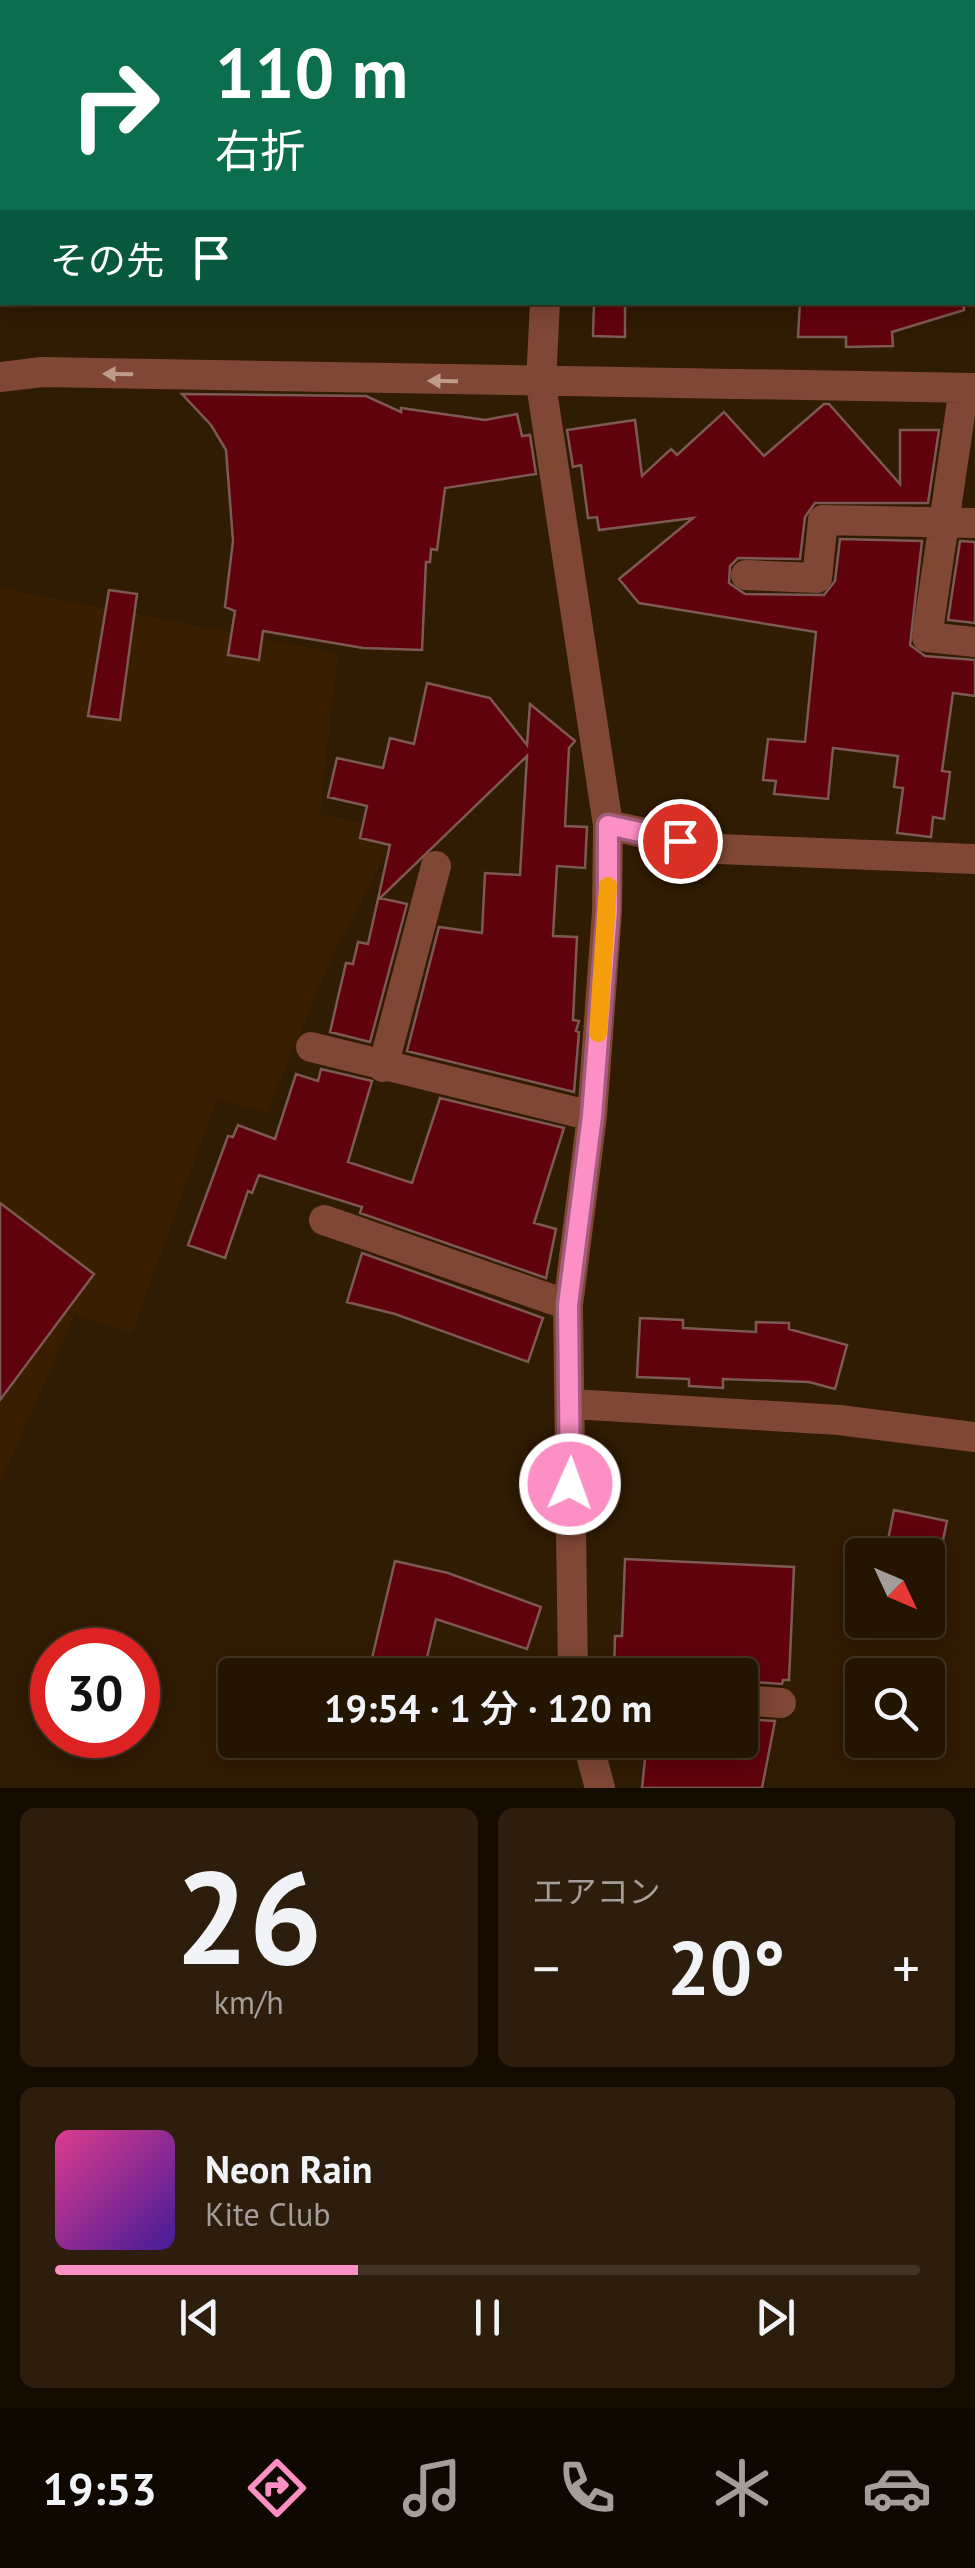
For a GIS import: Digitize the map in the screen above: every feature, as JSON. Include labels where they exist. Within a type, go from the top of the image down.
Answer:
[{"type":"street","points":[[546,305],[541,384],[608,825],[608,911],[592,1116],[568,1305],[573,1658]]},
{"type":"street","points":[[0,376],[42,372],[541,384],[970,388],[960,522],[926,638],[975,642]]},
{"type":"street","points":[[746,574],[817,578],[823,520],[960,522]]},
{"type":"street","points":[[608,825],[717,849],[975,858]]},
{"type":"street","points":[[382,1067],[436,866]]},
{"type":"street","points":[[311,1047],[592,1116]]},
{"type":"street","points":[[324,1220],[568,1305]]},
{"type":"street","points":[[572,1404],[838,1420],[975,1437]]},
{"type":"street","points":[[758,1701],[781,1703]]},
{"type":"street","points":[[592,1758],[600,1788]]},
{"type":"shaded area","points":[[0,588],[338,653],[320,814],[399,830],[333,955],[267,1113],[217,1099],[132,1334],[75,1314],[0,1484]]},
{"type":"building","points":[[594,305],[625,305],[625,337],[593,336]]},
{"type":"building","points":[[800,305],[963,305],[964,310],[892,332],[893,346],[846,347],[846,337],[798,337]]},
{"type":"building","points":[[182,394],[366,396],[401,412],[401,408],[485,420],[517,414],[522,436],[530,435],[536,474],[445,488],[437,550],[431,549],[430,562],[426,562],[422,650],[363,648],[263,631],[259,660],[228,655],[235,611],[225,607],[233,541],[226,450],[211,425]]},
{"type":"building","points":[[824,404],[829,404],[900,484],[900,430],[939,430],[928,503],[815,503],[805,517],[800,559],[738,558],[730,566],[729,583],[745,594],[824,595],[835,581],[840,539],[922,541],[910,645],[925,656],[975,660],[975,696],[953,693],[942,771],[950,772],[944,819],[933,817],[931,837],[897,833],[903,788],[894,787],[898,756],[833,748],[828,799],[774,794],[776,781],[763,780],[768,739],[805,742],[816,632],[639,603],[619,579],[693,518],[599,530],[597,517],[588,518],[581,465],[573,467],[567,430],[635,420],[642,476],[671,449],[677,455],[724,412],[764,456]]},
{"type":"building","points":[[960,541],[975,542],[975,623],[948,620]]},
{"type":"building","points":[[109,590],[137,594],[120,720],[88,716]]},
{"type":"building","points":[[427,683],[490,698],[527,745],[530,704],[575,741],[569,748],[565,826],[587,827],[585,868],[557,866],[553,936],[577,937],[573,1020],[579,1021],[579,1032],[574,1092],[407,1051],[439,927],[482,933],[485,873],[520,875],[527,756],[380,898],[407,904],[370,1042],[330,1032],[346,963],[353,964],[358,942],[368,944],[390,845],[360,838],[367,806],[328,797],[337,758],[383,768],[390,738],[414,744]]},
{"type":"building","points":[[321,1069],[372,1081],[348,1162],[412,1183],[440,1098],[564,1128],[534,1223],[556,1229],[546,1278],[360,1213],[362,1207],[259,1175],[252,1193],[248,1191],[225,1258],[188,1245],[228,1136],[233,1137],[238,1125],[275,1139],[296,1074],[318,1081]]},
{"type":"building","points":[[0,1203],[94,1274],[0,1400]]},
{"type":"building","points":[[362,1253],[543,1318],[528,1362],[395,1314],[347,1302]]},
{"type":"building","points":[[640,1318],[683,1320],[683,1328],[756,1332],[756,1322],[789,1323],[789,1329],[847,1345],[835,1389],[809,1382],[723,1379],[723,1388],[689,1386],[689,1379],[637,1377]]},
{"type":"building","points":[[894,1510],[947,1521],[944,1538],[888,1538]]},
{"type":"building","points":[[625,1559],[794,1567],[789,1680],[782,1684],[758,1682],[758,1658],[614,1658],[615,1636],[622,1636]]},
{"type":"building","points":[[395,1561],[448,1573],[541,1607],[527,1649],[436,1619],[427,1658],[372,1658]]},
{"type":"building","points":[[758,1720],[775,1721],[762,1788],[642,1788],[645,1758],[758,1758]]},
{"type":"slow traffic","points":[[598,1033],[608,886]]},
{"type":"route","points":[[570,1484],[568,1305],[592,1116],[608,911],[608,825],[680,841]]}]
